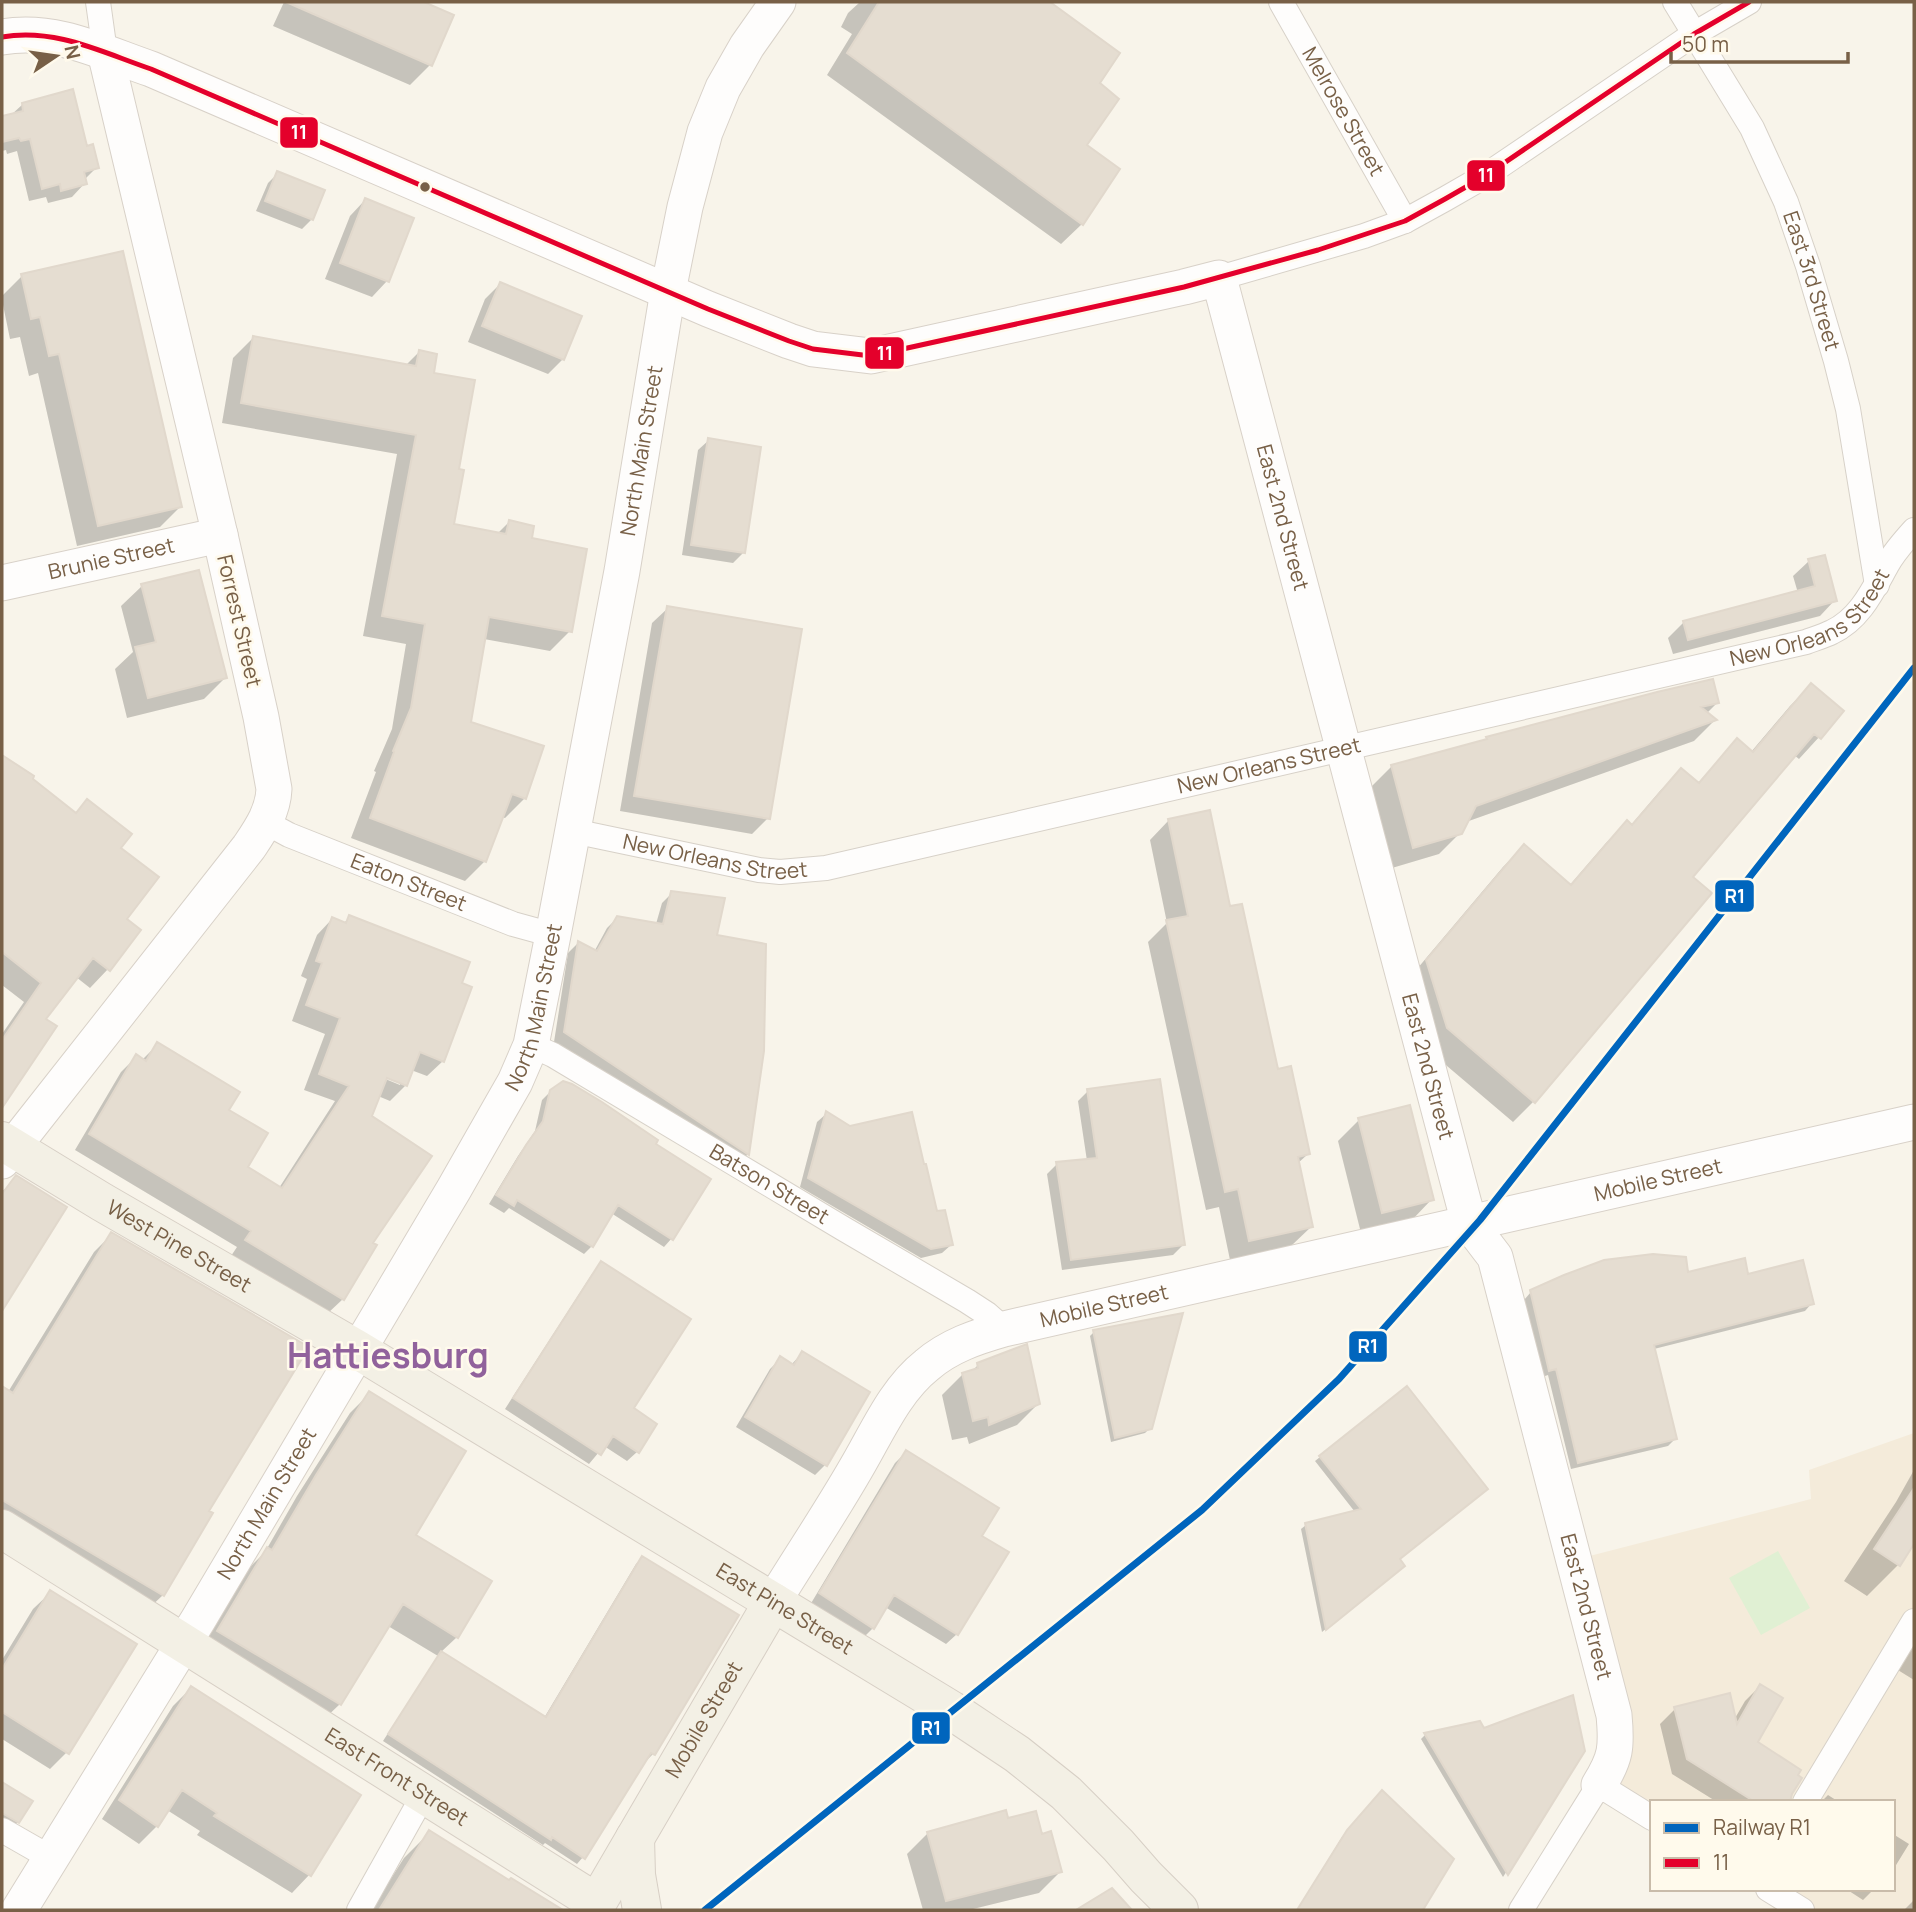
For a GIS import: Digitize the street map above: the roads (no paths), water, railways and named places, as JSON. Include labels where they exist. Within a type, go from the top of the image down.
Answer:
[{"type":"main road","name":"West Pine Street","points":[[5,1150],[102,1202],[358,1350]]},
{"type":"main road","name":"East Pine Street","points":[[358,1350],[951,1710],[1017,1754],[1066,1793],[1092,1818],[1179,1910]]},
{"type":"main road","name":"East Front Street","points":[[2,1529],[424,1794],[599,1908]]},
{"type":"main road","name":"Mobile Street","points":[[599,1908],[635,1838],[773,1602]]},
{"type":"main road","points":[[635,1838],[636,1875],[642,1910]]},
{"type":"street","name":"Forrest Street","points":[[5,1150],[241,859],[265,822],[274,789],[261,717],[220,535],[106,52],[98,2]]},
{"type":"street","name":"North Main Street","points":[[19,1910],[184,1644],[495,1119],[531,1045],[622,571],[668,291],[685,207],[705,132],[732,71],[778,2]]},
{"type":"street","name":"Melrose Street","points":[[1281,2],[1405,220]]},
{"type":"street","name":"East 3rd Street","points":[[1675,2],[1758,140],[1786,202],[1836,361],[1847,409],[1877,585]]},
{"type":"street","points":[[2,37],[36,34],[81,43],[106,52],[708,309],[801,345],[834,353],[871,356],[1219,278],[1318,250],[1405,220],[1485,176],[1694,34],[1749,2]]},
{"type":"street","name":"East 2nd Street","points":[[1219,278],[1469,1223],[1495,1257],[1614,1715],[1615,1754],[1599,1785]]},
{"type":"street","name":"New Orleans Street","points":[[573,831],[759,870],[780,872],[852,863],[997,827],[1806,642],[1833,632],[1860,609],[1877,585],[1887,564],[1914,530]]},
{"type":"street","name":"Brunie Street","points":[[2,583],[220,535]]},
{"type":"street","name":"Eaton Street","points":[[265,822],[289,835],[513,924],[554,936]]},
{"type":"street","name":"Batson Street","points":[[531,1045],[557,1057],[967,1301],[1004,1329]]},
{"type":"street","name":"Mobile Street","points":[[773,1602],[912,1378],[944,1352],[964,1341],[1004,1329],[1914,1122]]},
{"type":"street","points":[[1806,1800],[1914,1621]]},
{"type":"street","points":[[1521,1910],[1599,1785],[1650,1817]]},
{"type":"street","points":[[359,1910],[424,1794]]},
{"type":"street","points":[[2,1830],[51,1858]]},
{"type":"street","points":[[1771,1891],[1802,1910]]},
{"type":"rail line","name":"R1","points":[[705,1910],[1202,1510],[1339,1379],[1480,1220],[1914,668]]},
{"type":"district","name":"Hattiesburg","points":[[388,1356]]}]
